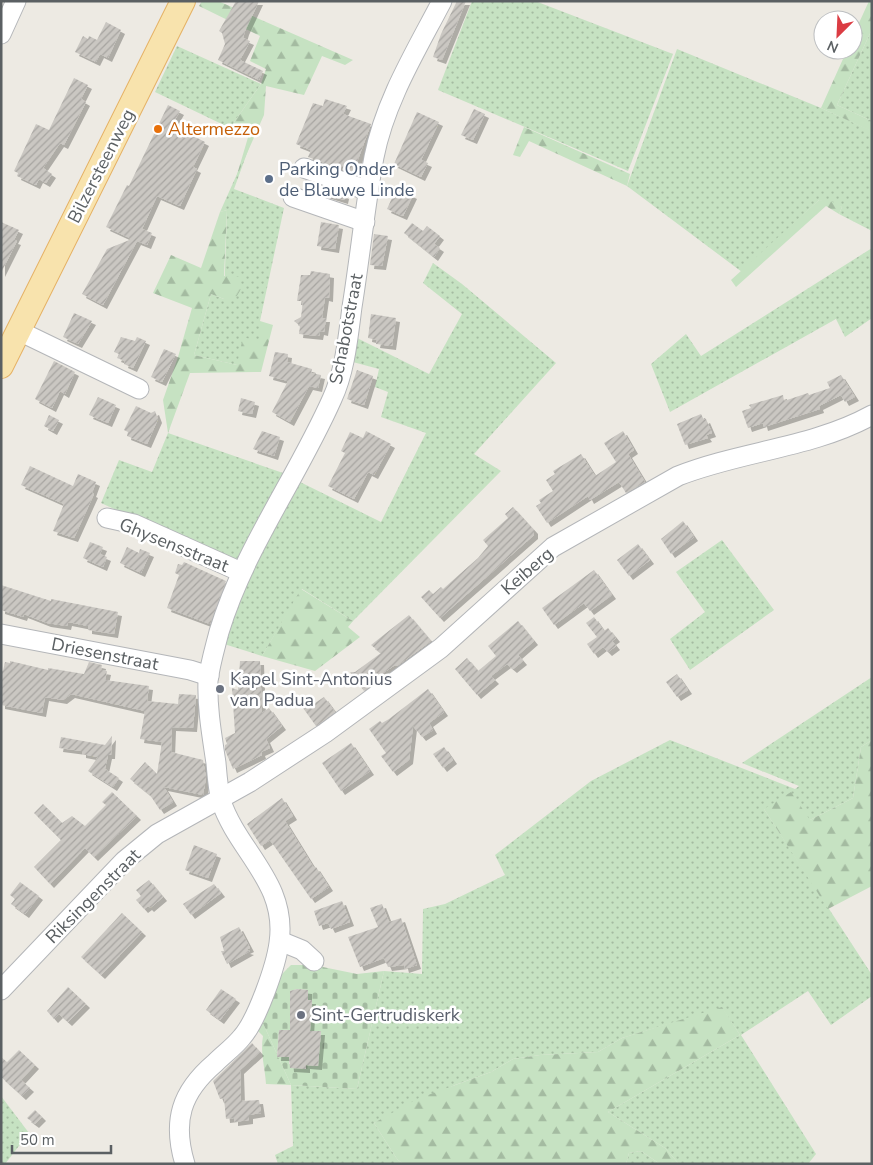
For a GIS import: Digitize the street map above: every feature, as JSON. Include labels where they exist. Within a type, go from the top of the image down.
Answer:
[{"type":"main road","name":"Bilzersteenweg","points":[[1,366],[184,1]]},
{"type":"street","points":[[1,34],[16,1]]},
{"type":"street","name":"Schabotstraat","points":[[185,1164],[179,1140],[178,1126],[184,1100],[202,1074],[230,1050],[249,1028],[271,971],[280,940],[280,918],[273,890],[230,820],[221,799],[209,713],[209,676],[224,616],[242,572],[333,398],[347,343],[375,156],[385,118],[406,69],[442,1]]},
{"type":"street","points":[[304,168],[370,190]]},
{"type":"street","points":[[293,197],[365,222]]},
{"type":"street","points":[[19,330],[139,389]]},
{"type":"street","name":"Keiberg","points":[[221,799],[325,733],[441,648],[553,547],[678,476],[697,468],[811,439],[859,422],[872,415]]},
{"type":"street","name":"Ghysensstraat","points":[[107,518],[134,524],[242,572]]},
{"type":"street","name":"Driesenstraat","points":[[1,634],[190,670],[209,676]]},
{"type":"street","name":"Riksingenstraat","points":[[1,990],[124,860],[158,834],[221,799]]},
{"type":"street","points":[[280,940],[302,950],[314,961]]},
{"type":"green space","points":[[202,1],[218,1],[353,60],[345,65],[322,56],[304,95],[266,86],[264,115],[236,178],[249,134],[230,128],[261,84],[266,69],[250,61],[260,36],[199,6]]},
{"type":"green space","points":[[472,1],[535,1],[673,54],[628,171],[438,90]]},
{"type":"green space","points":[[869,1],[872,1],[872,29],[863,49],[863,14]]},
{"type":"green space","points":[[872,29],[872,121],[837,105],[858,60],[863,60],[863,49]]},
{"type":"green space","points":[[177,46],[261,84],[230,128],[155,92]]},
{"type":"green space","points":[[677,49],[870,130],[872,125],[872,231],[839,214],[842,207],[819,200],[742,272],[627,186]]},
{"type":"green space","points":[[843,60],[858,60],[837,105],[872,121],[871,131],[821,108]]},
{"type":"green space","points":[[524,127],[630,174],[627,186],[529,141],[520,157],[513,155]]},
{"type":"green space","points":[[250,145],[234,189],[284,208],[260,321],[260,343],[237,365],[194,355],[211,294],[224,299],[227,210],[220,212]]},
{"type":"green space","points":[[819,200],[831,201],[842,207],[839,214],[826,206],[736,287],[731,280]]},
{"type":"green space","points":[[227,210],[224,276],[240,277],[241,289],[235,299],[224,299],[211,294],[194,355],[237,365],[243,337],[260,342],[260,321],[273,325],[261,372],[190,373],[168,433],[163,400],[192,308],[153,293],[171,255],[201,268],[220,212]]},
{"type":"green space","points":[[872,248],[872,318],[845,337],[836,319],[670,412],[651,364],[686,334],[701,356]]},
{"type":"green space","points":[[433,263],[462,284],[556,363],[474,454],[501,471],[353,621],[302,589],[262,656],[224,644],[242,591],[298,481],[381,522],[426,433],[381,417],[388,392],[375,387],[379,369],[349,361],[353,336],[429,374],[462,314],[423,283]]},
{"type":"green space","points":[[168,433],[286,474],[243,559],[233,563],[101,503],[119,460],[152,472]]},
{"type":"green space","points":[[722,540],[774,610],[690,670],[670,639],[705,612],[676,572]]},
{"type":"green space","points":[[301,589],[353,621],[348,627],[360,637],[315,671],[262,656]]},
{"type":"green space","points":[[872,677],[872,740],[861,747],[853,798],[810,820],[764,809],[872,975],[872,996],[831,1025],[808,991],[741,1035],[816,1154],[808,1164],[679,1164],[665,1148],[608,1112],[740,1035],[722,1008],[622,1038],[598,1052],[540,1055],[513,1059],[491,1072],[455,1085],[374,1123],[397,1159],[403,1164],[278,1164],[275,1155],[293,1146],[291,1085],[357,1089],[384,971],[422,974],[423,909],[445,904],[505,875],[495,855],[591,781],[670,740],[795,789],[799,786],[742,763]]},
{"type":"green space","points":[[872,740],[872,886],[828,909],[764,809],[791,792],[810,820],[853,798],[861,747]]},
{"type":"green space","points":[[291,965],[313,965],[357,974],[384,971],[357,1089],[291,1085],[278,1056],[289,1057],[289,1064],[318,1066],[321,1032],[310,1031],[312,1001],[308,1000],[308,990],[297,989],[290,991],[290,1030],[279,1030],[277,1054],[262,1021],[275,981]]},
{"type":"green space","points":[[722,1007],[740,1035],[608,1112],[665,1148],[679,1164],[660,1164],[641,1151],[629,1153],[626,1164],[403,1164],[397,1159],[374,1123],[417,1099],[491,1072],[513,1059],[540,1055],[598,1052],[622,1038]]},
{"type":"green space","points":[[262,1021],[291,1085],[266,1084],[262,1054],[263,1036],[257,1030]]},
{"type":"green space","points":[[1,1096],[29,1133],[5,1164],[1,1164]]},
{"type":"green space","points":[[641,1151],[660,1164],[626,1164],[629,1153]]},
{"type":"building","points":[[236,1],[259,1],[245,31],[243,38],[250,41],[240,60],[263,71],[259,80],[218,60],[225,44],[222,33],[219,31]]},
{"type":"building","points":[[457,1],[466,1],[442,60],[433,57],[441,34]]},
{"type":"building","points":[[106,22],[121,30],[108,58],[100,54],[96,62],[75,52],[83,36],[88,39],[89,36],[97,40]]},
{"type":"building","points":[[74,78],[88,85],[81,99],[86,102],[64,145],[60,143],[43,168],[52,174],[46,183],[39,179],[36,185],[17,176],[18,173],[14,171],[36,124],[49,130]]},
{"type":"building","points":[[325,99],[347,106],[343,114],[371,124],[353,173],[308,157],[311,150],[296,144],[313,103],[323,106]]},
{"type":"building","points":[[168,105],[180,111],[172,125],[205,142],[193,167],[197,169],[180,206],[157,196],[142,229],[152,233],[147,245],[137,241],[103,305],[82,294],[107,249],[132,239],[106,227],[127,185],[129,186]]},
{"type":"building","points":[[474,109],[485,114],[473,140],[461,135]]},
{"type":"building","points":[[417,112],[439,122],[421,160],[428,163],[421,177],[394,164]]},
{"type":"building","points":[[305,180],[345,195],[344,200],[304,188]]},
{"type":"building","points":[[397,187],[413,195],[403,216],[387,209]]},
{"type":"building","points":[[1,222],[19,230],[14,240],[17,241],[1,273]]},
{"type":"building","points":[[321,222],[339,225],[335,249],[317,246]]},
{"type":"building","points":[[412,223],[423,231],[427,226],[440,236],[434,244],[440,248],[434,257],[404,233]]},
{"type":"building","points":[[374,234],[388,236],[382,266],[370,265]]},
{"type":"building","points":[[311,271],[330,274],[329,298],[325,297],[322,318],[326,318],[324,332],[320,331],[319,336],[299,334],[300,326],[294,321],[301,317],[303,301],[297,301],[301,275],[310,275]]},
{"type":"building","points":[[74,313],[92,321],[78,344],[63,337]]},
{"type":"building","points":[[371,314],[396,318],[392,346],[376,344],[377,340],[368,338]]},
{"type":"building","points":[[121,337],[135,341],[137,337],[146,341],[133,368],[124,364],[125,361],[117,358],[119,354],[114,352]]},
{"type":"building","points":[[164,349],[176,354],[162,382],[151,377]]},
{"type":"building","points":[[275,352],[288,354],[287,362],[312,369],[311,373],[321,375],[318,388],[309,386],[290,422],[272,412],[288,381],[269,376]]},
{"type":"building","points":[[54,361],[75,372],[65,394],[60,391],[52,408],[35,399]]},
{"type":"building","points":[[357,370],[373,376],[364,405],[347,399]]},
{"type":"building","points":[[841,375],[855,397],[845,402],[841,395],[819,406],[820,409],[764,427],[763,423],[748,428],[742,411],[751,408],[749,405],[783,395],[784,401],[808,393],[809,395],[830,388],[827,382]]},
{"type":"building","points":[[98,397],[116,405],[108,423],[89,415]]},
{"type":"building","points":[[241,398],[255,402],[252,414],[238,411]]},
{"type":"building","points":[[136,406],[151,413],[155,411],[158,419],[147,444],[127,436],[128,432],[124,430]]},
{"type":"building","points":[[701,414],[704,420],[706,419],[712,433],[706,435],[708,438],[685,445],[677,424]]},
{"type":"building","points":[[49,415],[59,420],[53,431],[44,426]]},
{"type":"building","points":[[262,431],[280,437],[274,456],[253,449]]},
{"type":"building","points":[[366,431],[391,444],[374,475],[368,472],[354,499],[328,486],[345,453],[341,451],[350,432],[363,438]]},
{"type":"building","points":[[623,431],[634,450],[628,454],[645,482],[626,493],[619,482],[590,500],[588,496],[547,523],[536,506],[541,503],[539,500],[553,491],[546,480],[555,474],[553,471],[581,454],[595,476],[616,462],[604,443]]},
{"type":"building","points":[[30,466],[73,486],[78,474],[96,482],[92,493],[94,494],[74,538],[53,531],[64,504],[21,485]]},
{"type":"building","points":[[513,507],[534,530],[534,535],[440,618],[421,597],[429,590],[433,594],[441,587],[443,589],[478,558],[488,546],[483,540],[508,518],[505,514]]},
{"type":"building","points":[[683,521],[694,537],[671,554],[661,539]]},
{"type":"building","points":[[90,542],[103,547],[100,554],[107,557],[103,567],[83,558]]},
{"type":"building","points":[[638,544],[650,560],[629,576],[617,560]]},
{"type":"building","points":[[127,547],[139,553],[140,549],[150,553],[141,573],[120,563]]},
{"type":"building","points":[[184,562],[226,581],[210,624],[167,608],[179,575],[175,573],[178,564],[182,565]]},
{"type":"building","points":[[594,570],[612,595],[590,611],[584,603],[554,625],[542,608]]},
{"type":"building","points":[[1,585],[51,601],[51,599],[118,612],[114,634],[88,630],[88,626],[68,622],[67,626],[47,623],[24,614],[23,617],[1,610]]},
{"type":"building","points":[[409,615],[431,641],[397,666],[395,665],[377,677],[378,680],[364,691],[350,672],[355,672],[381,653],[371,645]]},
{"type":"building","points":[[594,617],[604,631],[608,628],[616,638],[612,641],[616,646],[608,652],[603,647],[594,654],[587,644],[597,637],[586,623]]},
{"type":"building","points":[[518,621],[534,641],[518,655],[523,661],[513,669],[507,664],[491,676],[495,680],[477,695],[455,669],[467,658],[478,671],[496,656],[488,646]]},
{"type":"building","points":[[10,661],[48,670],[48,668],[84,674],[89,662],[102,665],[101,670],[107,671],[105,680],[149,686],[147,701],[178,704],[179,694],[196,695],[193,728],[172,727],[171,752],[203,760],[206,778],[203,795],[164,787],[173,802],[160,810],[150,795],[130,779],[145,762],[157,774],[162,742],[140,739],[145,711],[71,694],[63,700],[45,697],[42,713],[1,705],[1,670],[3,671],[5,662],[10,663]]},
{"type":"building","points":[[240,661],[260,661],[262,713],[269,708],[282,726],[266,739],[270,748],[261,752],[262,755],[233,769],[225,750],[225,745],[227,744],[225,738],[235,733],[232,688],[238,690]]},
{"type":"building","points":[[677,674],[688,690],[677,697],[666,682]]},
{"type":"building","points":[[428,689],[444,712],[429,723],[433,730],[422,737],[413,726],[409,760],[393,772],[381,756],[386,753],[369,729],[380,721],[382,723],[389,719]]},
{"type":"building","points":[[324,697],[335,712],[316,726],[303,708],[313,701],[315,703]]},
{"type":"building","points":[[112,736],[111,755],[108,755],[105,769],[119,778],[113,787],[88,771],[98,757],[82,754],[82,751],[59,748],[61,737],[105,745]]},
{"type":"building","points":[[351,743],[370,771],[341,791],[322,763]]},
{"type":"building","points":[[444,747],[453,760],[443,768],[433,754]]},
{"type":"building","points":[[112,792],[137,816],[94,857],[85,848],[50,884],[34,867],[61,840],[34,813],[43,804],[62,823],[72,816],[85,826],[106,805],[102,802]]},
{"type":"building","points":[[282,798],[293,816],[285,821],[314,868],[316,867],[329,887],[311,899],[270,840],[261,846],[247,824]]},
{"type":"building","points":[[194,845],[217,854],[208,878],[185,870]]},
{"type":"building","points":[[149,880],[163,897],[150,908],[148,906],[144,909],[136,900],[141,896],[136,890]]},
{"type":"building","points":[[20,882],[39,896],[25,914],[11,904],[15,899],[10,895]]},
{"type":"building","points":[[214,884],[221,893],[191,915],[183,904]]},
{"type":"building","points":[[342,901],[350,922],[331,929],[328,923],[319,926],[314,911]]},
{"type":"building","points":[[382,904],[389,922],[401,918],[417,965],[405,969],[404,965],[388,967],[384,958],[360,967],[348,937],[378,927],[370,908]]},
{"type":"building","points":[[122,913],[142,932],[101,975],[81,957]]},
{"type":"building","points":[[239,927],[250,948],[246,950],[250,951],[227,964],[221,951],[224,951],[220,937]]},
{"type":"building","points":[[68,987],[86,1004],[68,1022],[59,1014],[54,1019],[47,1011]]},
{"type":"building","points":[[221,989],[236,999],[220,1020],[206,1010]]},
{"type":"building","name":"Sint-Gertrudiskerk","points":[[297,989],[308,990],[308,1000],[312,1000],[310,1031],[321,1031],[318,1066],[306,1065],[306,1069],[290,1068],[289,1057],[277,1057],[279,1030],[290,1030],[290,991]]},
{"type":"building","points":[[252,1043],[260,1052],[240,1070],[241,1101],[259,1100],[261,1113],[249,1115],[249,1120],[234,1122],[234,1118],[226,1119],[224,1098],[220,1099],[213,1081]]},
{"type":"building","points":[[19,1050],[35,1065],[21,1080],[30,1088],[22,1096],[1,1077],[1,1057],[7,1062]]},
{"type":"building","points":[[35,1110],[42,1117],[35,1124],[27,1118]]},
{"type":"place","name":"Altermezzo","points":[[158,129]]},
{"type":"place","name":"Parking Onder de Blauwe Linde","points":[[269,179]]},
{"type":"place","name":"Kapel Sint-Antonius van Padua","points":[[220,689]]},
{"type":"place","name":"Sint-Gertrudiskerk","points":[[301,1015]]}]
